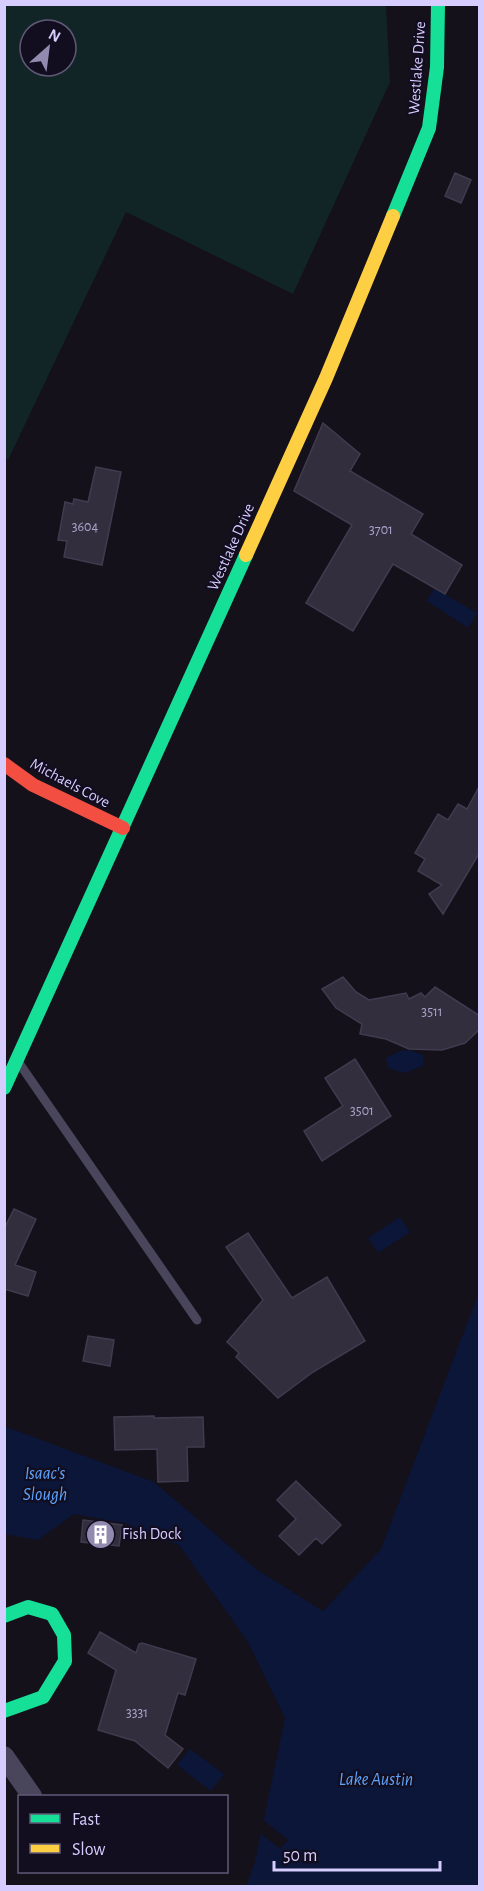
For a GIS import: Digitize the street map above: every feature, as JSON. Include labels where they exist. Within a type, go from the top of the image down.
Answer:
[{"type":"street","name":"Westlake Drive","points":[[4,1088],[356,309],[429,128],[437,67],[438,4]]},
{"type":"street","name":"Michaels Cove","points":[[4,764],[33,785],[123,828]]},
{"type":"street","points":[[4,1616],[28,1607],[52,1614],[64,1635],[65,1661],[43,1697],[4,1711]]},
{"type":"street","points":[[4,1756],[31,1795]]},
{"type":"lane","points":[[17,1060],[197,1320]]},
{"type":"green space","points":[[5,4],[386,5],[390,82],[293,294],[126,212],[8,460],[4,456]]},
{"type":"water","points":[[434,588],[477,613],[468,628],[427,601]]},
{"type":"water","points":[[409,1050],[423,1055],[423,1066],[404,1073],[388,1068],[386,1058],[400,1051]]},
{"type":"water","points":[[400,1217],[410,1232],[378,1253],[368,1238]]},
{"type":"water","name":"Lake Austin","points":[[479,1292],[479,1886],[246,1886],[255,1862],[285,1718],[248,1642],[179,1545],[124,1523],[74,1514],[38,1540],[5,1534],[4,1426],[154,1482],[256,1569],[323,1611],[381,1549]]},
{"type":"water","points":[[190,1749],[224,1774],[211,1791],[177,1765]]},
{"type":"pier","points":[[261,1818],[288,1840],[280,1849],[258,1831]]},
{"type":"building","points":[[455,173],[471,180],[461,203],[445,196]]},
{"type":"building","points":[[323,423],[360,454],[350,471],[423,514],[411,534],[462,565],[445,594],[393,564],[353,631],[306,603],[352,525],[294,491]]},
{"type":"building","points":[[96,467],[121,472],[102,565],[64,557],[67,541],[58,540],[65,502],[73,504],[74,499],[88,502]]},
{"type":"building","points":[[480,785],[480,852],[443,914],[429,894],[442,885],[418,871],[425,859],[415,853],[438,814],[448,820],[458,804],[467,809]]},
{"type":"building","points":[[343,977],[356,992],[369,1000],[406,993],[409,999],[421,993],[425,997],[435,987],[480,1016],[480,1029],[465,1043],[442,1050],[409,1049],[386,1039],[360,1034],[362,1024],[336,1008],[322,989]]},
{"type":"building","points":[[355,1059],[391,1116],[322,1161],[304,1131],[343,1106],[325,1078]]},
{"type":"building","points":[[14,1209],[36,1219],[15,1265],[36,1272],[28,1296],[4,1289],[4,1229]]},
{"type":"building","points":[[248,1233],[292,1298],[327,1277],[365,1341],[313,1372],[278,1398],[236,1357],[239,1353],[227,1342],[263,1300],[226,1247]]},
{"type":"building","points":[[88,1336],[114,1340],[110,1366],[83,1361]]},
{"type":"building","points":[[154,1416],[154,1418],[203,1417],[204,1447],[187,1447],[188,1481],[158,1482],[157,1449],[115,1450],[114,1417]]},
{"type":"building","points":[[296,1481],[341,1525],[322,1544],[316,1538],[299,1555],[279,1536],[296,1519],[277,1500]]},
{"type":"building","name":"Fish Dock","points":[[83,1520],[122,1525],[119,1546],[81,1542]]},
{"type":"building","points":[[100,1632],[136,1653],[139,1644],[142,1643],[196,1659],[185,1695],[178,1693],[165,1735],[183,1749],[168,1768],[135,1741],[98,1730],[116,1670],[88,1653]]},
{"type":"traffic: fast","points":[[393,216],[429,128],[437,67],[438,4]]},
{"type":"traffic: fast","points":[[4,1088],[246,555]]},
{"type":"traffic: fast","points":[[4,1616],[28,1607],[52,1614],[64,1635],[65,1661],[43,1697],[4,1711]]},
{"type":"traffic: slow","points":[[246,555],[326,378],[393,216]]},
{"type":"traffic: jam","points":[[4,764],[33,785],[123,828]]},
{"type":"place","name":"Fish Dock","points":[[101,1534]]},
{"type":"water label","name":"Isaac's Slough","points":[[45,1484]]}]
